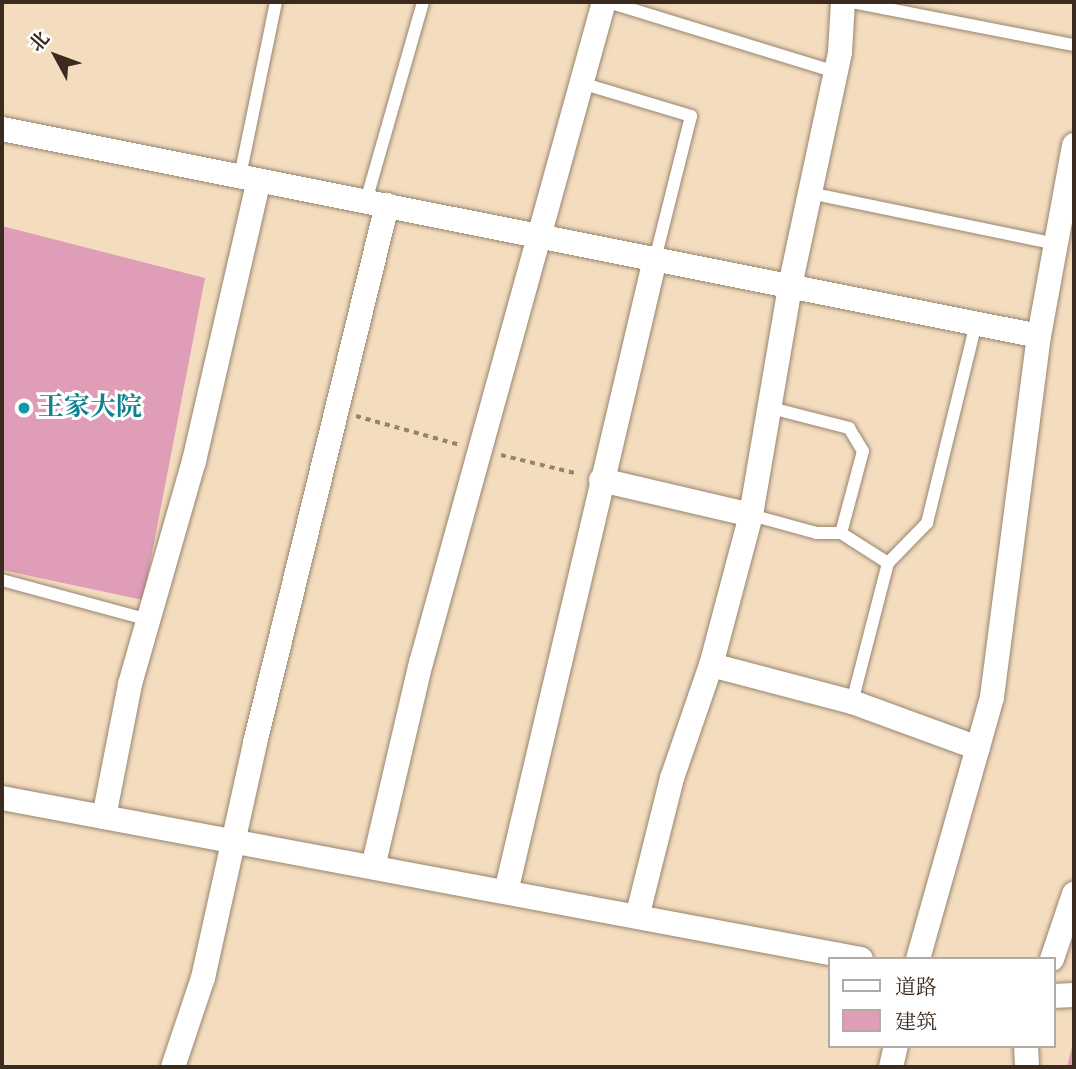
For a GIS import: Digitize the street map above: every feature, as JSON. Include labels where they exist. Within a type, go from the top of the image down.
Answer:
[{"type":"street","points":[[373,867],[421,663],[482,451],[580,83],[606,2]]},
{"type":"street","points":[[637,916],[672,778],[711,665],[751,515],[790,286],[836,72],[842,2]]},
{"type":"street","points":[[2,129],[1039,336]]},
{"type":"street","points":[[919,957],[992,697],[1039,336],[1074,145]]},
{"type":"street","points":[[104,817],[130,684],[194,461],[250,178]]},
{"type":"street","points":[[173,1067],[203,978],[232,838],[335,410],[376,203]]},
{"type":"street","points":[[506,892],[655,259]]},
{"type":"street","points":[[601,480],[751,515]]},
{"type":"street","points":[[711,665],[852,702],[978,748]]},
{"type":"street","points":[[2,798],[232,838],[851,957]]},
{"type":"street","points":[[1053,957],[1074,894]]},
{"type":"street","points":[[1055,996],[1074,995]]},
{"type":"street","points":[[891,1067],[896,1048]]},
{"type":"street","points":[[1026,1048],[1027,1067]]},
{"type":"lane","points":[[250,178],[276,2]]},
{"type":"lane","points":[[376,203],[423,2]]},
{"type":"lane","points":[[606,2],[836,72]]},
{"type":"lane","points":[[852,2],[1074,45]]},
{"type":"lane","points":[[580,83],[691,116],[655,259]]},
{"type":"lane","points":[[810,193],[1056,244]]},
{"type":"lane","points":[[852,702],[888,563],[927,523],[976,323]]},
{"type":"lane","points":[[771,408],[849,428],[863,451],[841,533]]},
{"type":"lane","points":[[751,515],[817,533],[841,533],[888,563]]},
{"type":"lane","points":[[2,580],[149,620]]},
{"type":"path","points":[[335,410],[482,451],[601,480]]},
{"type":"building","name":"王家大院","points":[[2,226],[205,278],[143,600],[2,570]]},
{"type":"building","points":[[1073,1043],[1074,1067],[1067,1067]]},
{"type":"place","name":"王家大院","points":[[24,408]]}]
